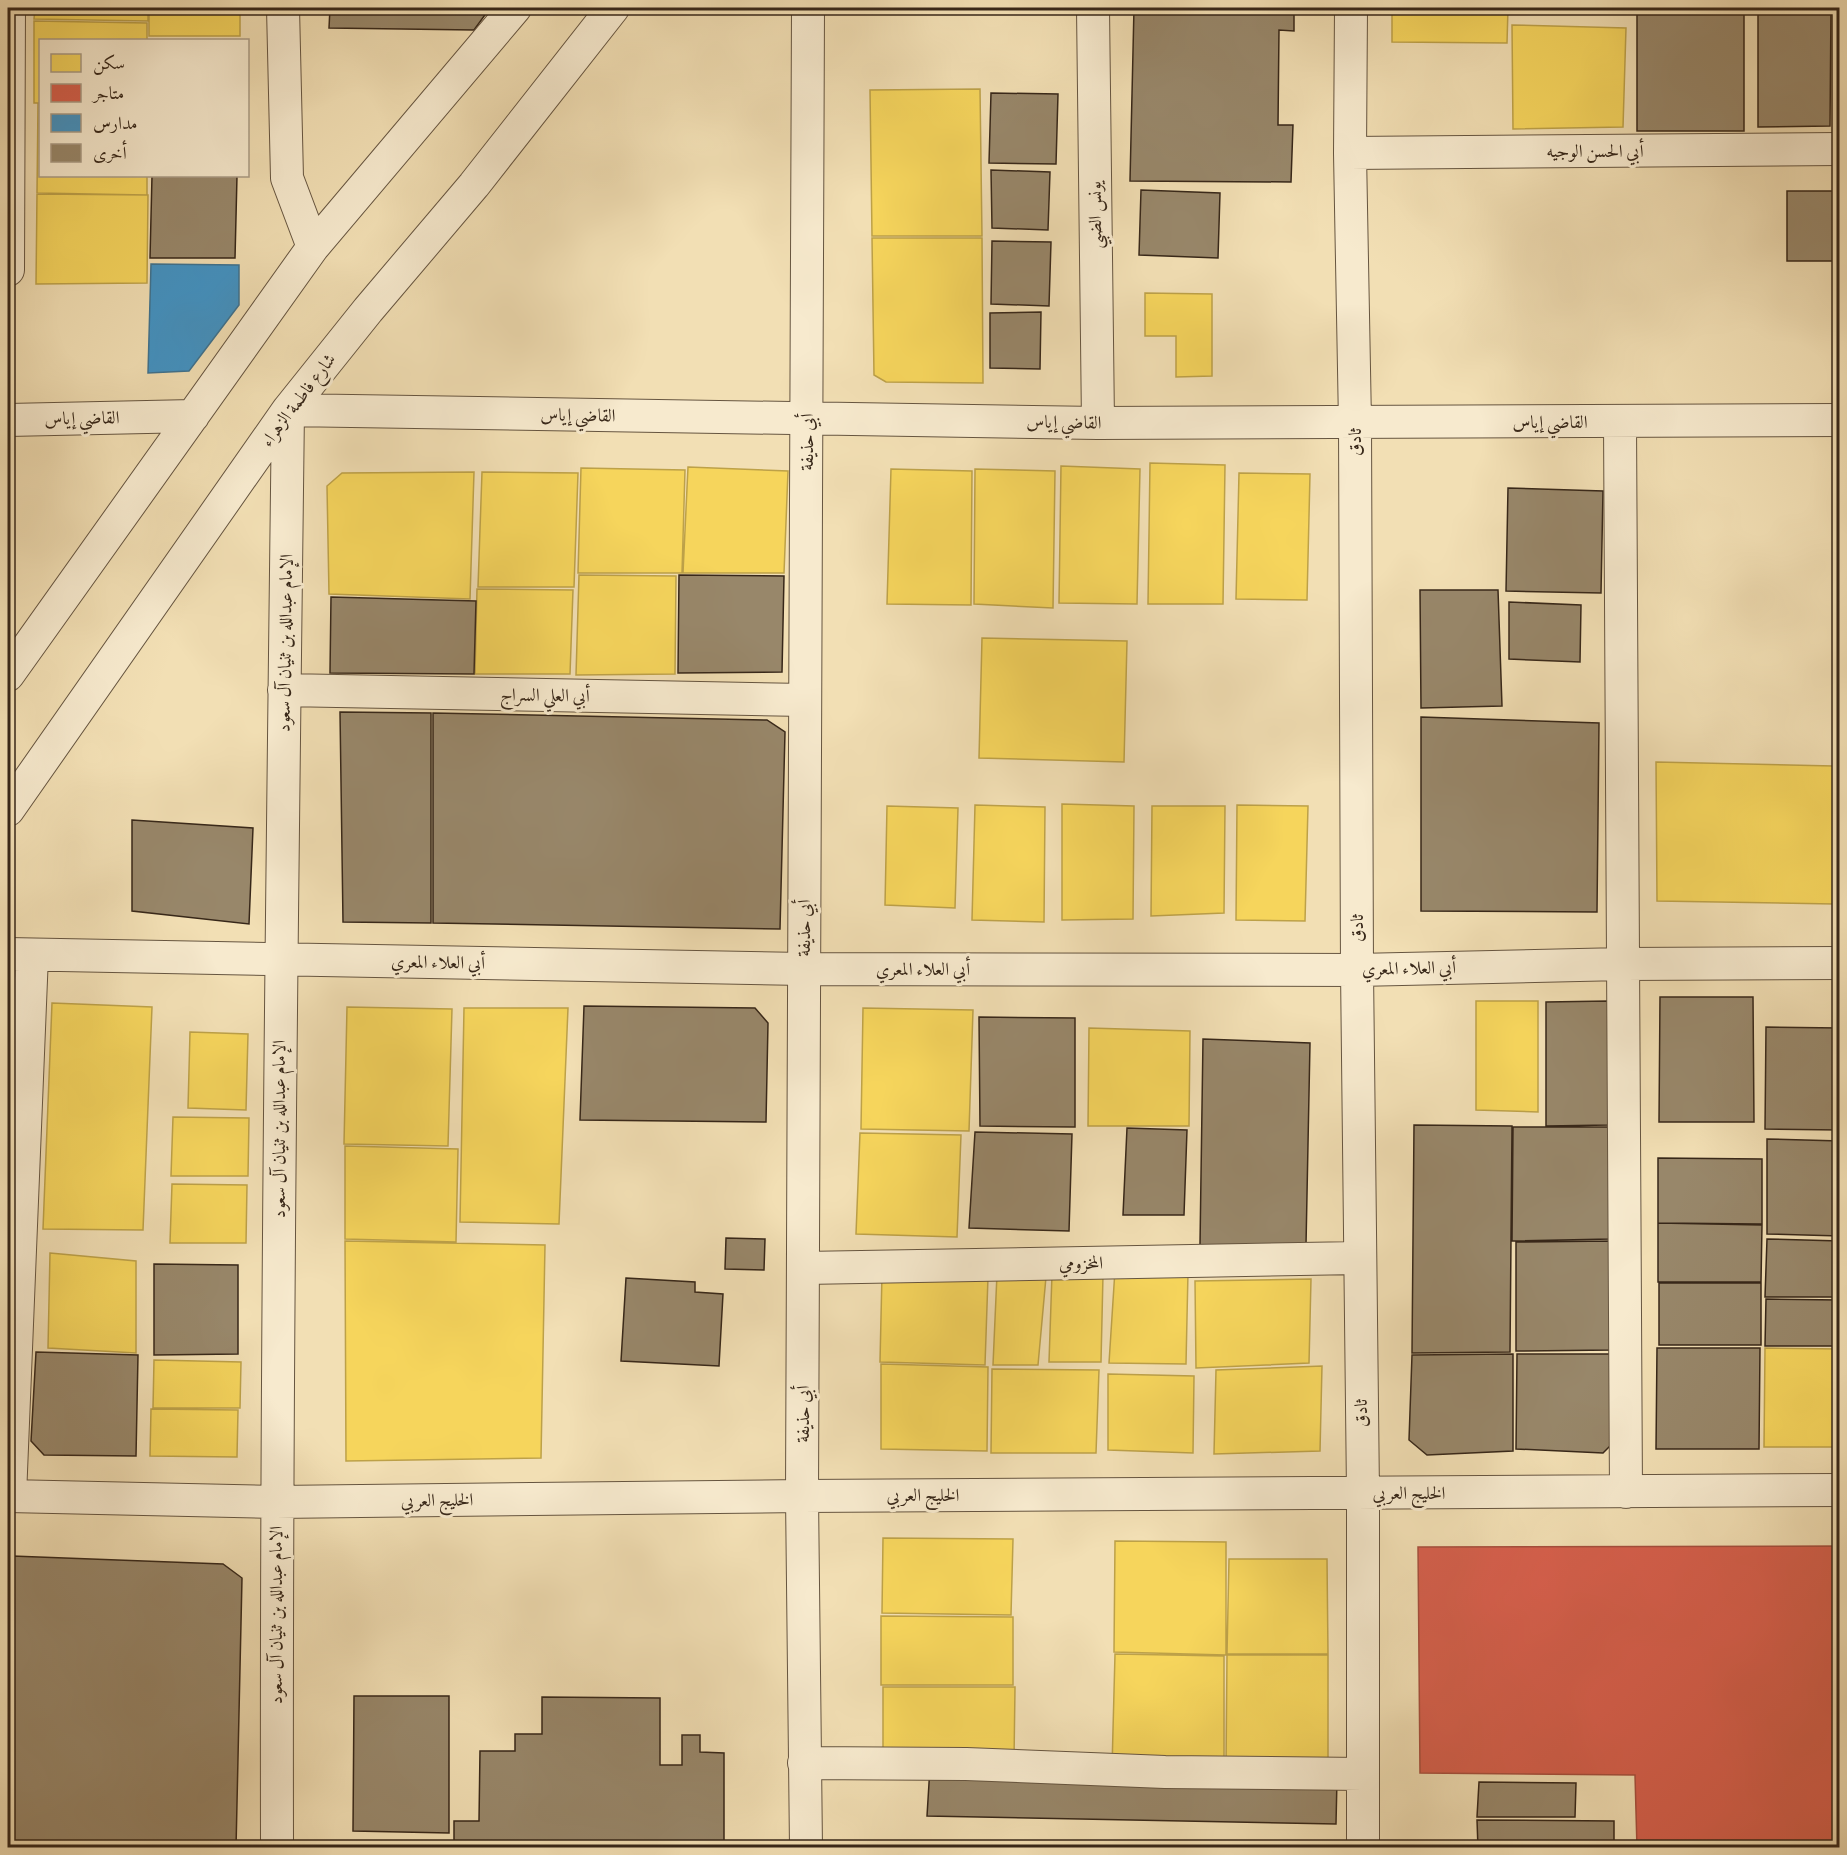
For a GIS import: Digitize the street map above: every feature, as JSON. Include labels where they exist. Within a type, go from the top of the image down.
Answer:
[{"type":"street","points":[[8,270],[9,8]]},
{"type":"street","points":[[283,8],[287,178],[313,247]]},
{"type":"street","points":[[8,675],[313,247],[515,8]]},
{"type":"street","name":"شارع فاطمة الزهراء","points":[[8,810],[288,410],[368,310],[474,185],[613,8]]},
{"type":"street","name":"أبي حذيفة","points":[[806,1848],[802,1496],[808,8]]},
{"type":"street","name":"يونس الضبي","points":[[1092,8],[1098,423]]},
{"type":"street","name":"ثادق","points":[[1351,8],[1350,153],[1355,423],[1363,1848]]},
{"type":"street","name":"أبي الحسن الوجيه","points":[[1350,153],[1839,149]]},
{"type":"street","name":"القاضي إياس","points":[[288,410],[1098,423],[1839,420]]},
{"type":"street","name":"الإمام عبدالله بن ثنيان آل سعود","points":[[277,1848],[276,1502],[280,958],[288,410]]},
{"type":"street","name":"القاضي إياس","points":[[8,420],[193,416]]},
{"type":"street","points":[[1620,422],[1626,1492]]},
{"type":"street","name":"أبي العلي السراج","points":[[284,690],[805,700]]},
{"type":"street","points":[[9,1496],[20,954]]},
{"type":"street","name":"أبي العلاء المعري","points":[[20,954],[803,969],[1357,970],[1623,964],[1839,963]]},
{"type":"street","name":"المخزومي","points":[[804,1268],[1359,1258]]},
{"type":"street","name":"الخليج العربي","points":[[9,1496],[276,1502],[802,1496],[1839,1490]]},
{"type":"street","points":[[804,1763],[966,1764],[1165,1772],[1362,1774]]},
{"type":"building: سكن","points":[[35,8],[148,8],[148,21],[34,19]]},
{"type":"building: سكن","points":[[149,8],[240,8],[240,36],[149,36]]},
{"type":"building: سكن","points":[[1392,8],[1508,8],[1507,43],[1392,42]]},
{"type":"building: سكن","points":[[34,21],[147,23],[147,39],[39,39],[39,103],[34,103]]},
{"type":"building: سكن","points":[[1512,25],[1626,28],[1623,127],[1513,129]]},
{"type":"building: سكن","points":[[980,89],[982,236],[872,236],[870,90]]},
{"type":"building: سكن","points":[[38,104],[39,177],[147,177],[147,195],[37,193]]},
{"type":"building: سكن","points":[[37,194],[148,195],[147,283],[36,284]]},
{"type":"building: سكن","points":[[872,238],[982,238],[983,383],[886,382],[874,375]]},
{"type":"building: سكن","points":[[1145,293],[1212,294],[1212,376],[1176,377],[1176,336],[1145,336]]},
{"type":"building: سكن","points":[[1150,463],[1225,465],[1223,604],[1148,604]]},
{"type":"building: سكن","points":[[1061,466],[1140,469],[1137,604],[1059,603]]},
{"type":"building: سكن","points":[[688,467],[788,471],[784,573],[683,573]]},
{"type":"building: سكن","points":[[581,468],[685,470],[682,573],[578,573]]},
{"type":"building: سكن","points":[[891,469],[972,471],[971,605],[887,604]]},
{"type":"building: سكن","points":[[975,469],[1055,471],[1053,608],[974,604]]},
{"type":"building: سكن","points":[[474,472],[470,599],[329,594],[327,486],[342,473]]},
{"type":"building: سكن","points":[[482,472],[578,473],[574,587],[478,587]]},
{"type":"building: سكن","points":[[1239,473],[1310,474],[1307,600],[1236,599]]},
{"type":"building: سكن","points":[[579,575],[676,576],[675,674],[576,675]]},
{"type":"building: سكن","points":[[477,589],[573,590],[570,674],[475,674]]},
{"type":"building: سكن","points":[[982,638],[1127,641],[1124,762],[979,758]]},
{"type":"building: سكن","points":[[1656,762],[1833,766],[1834,904],[1657,901]]},
{"type":"building: سكن","points":[[1062,804],[1134,806],[1133,919],[1062,920]]},
{"type":"building: سكن","points":[[975,805],[1045,807],[1044,922],[972,920]]},
{"type":"building: سكن","points":[[1237,805],[1308,806],[1305,921],[1236,920]]},
{"type":"building: سكن","points":[[887,806],[958,808],[955,908],[885,905]]},
{"type":"building: سكن","points":[[1152,806],[1225,806],[1224,913],[1151,916]]},
{"type":"building: سكن","points":[[1476,1001],[1538,1001],[1538,1112],[1476,1110]]},
{"type":"building: سكن","points":[[52,1003],[152,1007],[143,1230],[43,1229]]},
{"type":"building: سكن","points":[[347,1007],[452,1009],[448,1146],[344,1144]]},
{"type":"building: سكن","points":[[464,1008],[568,1008],[559,1224],[460,1222]]},
{"type":"building: سكن","points":[[863,1008],[973,1010],[969,1131],[861,1129]]},
{"type":"building: سكن","points":[[1089,1028],[1190,1031],[1189,1126],[1088,1126]]},
{"type":"building: سكن","points":[[190,1032],[248,1034],[246,1110],[188,1108]]},
{"type":"building: سكن","points":[[173,1117],[249,1118],[248,1176],[171,1176]]},
{"type":"building: سكن","points":[[860,1133],[961,1135],[957,1237],[856,1234]]},
{"type":"building: سكن","points":[[345,1146],[458,1149],[456,1242],[345,1239]]},
{"type":"building: سكن","points":[[172,1184],[247,1185],[246,1243],[170,1243]]},
{"type":"building: سكن","points":[[345,1241],[545,1245],[541,1458],[346,1461]]},
{"type":"building: سكن","points":[[50,1253],[136,1261],[136,1353],[48,1348]]},
{"type":"building: سكن","points":[[1115,1270],[1188,1272],[1186,1364],[1109,1363]]},
{"type":"building: سكن","points":[[882,1274],[988,1277],[985,1365],[880,1362]]},
{"type":"building: سكن","points":[[997,1274],[1046,1277],[1038,1365],[993,1365]]},
{"type":"building: سكن","points":[[1052,1274],[1103,1275],[1101,1362],[1049,1362]]},
{"type":"building: سكن","points":[[1311,1279],[1309,1363],[1196,1368],[1195,1281]]},
{"type":"building: سكن","points":[[1765,1348],[1840,1349],[1840,1447],[1764,1447]]},
{"type":"building: سكن","points":[[154,1360],[241,1362],[240,1408],[153,1408]]},
{"type":"building: سكن","points":[[881,1364],[988,1367],[987,1451],[881,1449]]},
{"type":"building: سكن","points":[[1322,1366],[1320,1451],[1214,1454],[1216,1370]]},
{"type":"building: سكن","points":[[992,1369],[1099,1370],[1096,1453],[991,1453]]},
{"type":"building: سكن","points":[[1108,1374],[1194,1376],[1193,1453],[1108,1450]]},
{"type":"building: سكن","points":[[151,1409],[238,1410],[237,1457],[150,1456]]},
{"type":"building: سكن","points":[[883,1538],[1013,1539],[1011,1615],[882,1613]]},
{"type":"building: سكن","points":[[1115,1541],[1226,1542],[1226,1655],[1114,1652]]},
{"type":"building: سكن","points":[[1229,1559],[1327,1559],[1328,1654],[1227,1654]]},
{"type":"building: سكن","points":[[881,1616],[1013,1617],[1013,1685],[881,1685]]},
{"type":"building: سكن","points":[[1115,1654],[1224,1656],[1224,1769],[1112,1768]]},
{"type":"building: سكن","points":[[1227,1655],[1328,1655],[1328,1769],[1226,1768]]},
{"type":"building: سكن","points":[[883,1687],[1015,1687],[1014,1761],[883,1759]]},
{"type":"building: متاجر","points":[[1840,1546],[1840,1848],[1637,1848],[1635,1775],[1420,1773],[1418,1547]]},
{"type":"building: مدارس","points":[[151,264],[239,265],[239,305],[189,371],[148,373]]},
{"type":"building: أخرى","points":[[330,8],[490,8],[474,30],[329,28]]},
{"type":"building: أخرى","points":[[1134,8],[1294,8],[1294,31],[1279,30],[1278,125],[1293,125],[1291,182],[1130,181]]},
{"type":"building: أخرى","points":[[1637,8],[1744,8],[1744,131],[1637,131]]},
{"type":"building: أخرى","points":[[1758,8],[1831,8],[1830,126],[1758,127]]},
{"type":"building: أخرى","points":[[991,93],[1058,94],[1056,164],[989,163]]},
{"type":"building: أخرى","points":[[991,170],[1050,172],[1048,230],[992,228]]},
{"type":"building: أخرى","points":[[152,177],[237,177],[235,258],[150,258]]},
{"type":"building: أخرى","points":[[1141,190],[1220,193],[1218,258],[1139,255]]},
{"type":"building: أخرى","points":[[1787,191],[1840,191],[1840,261],[1787,261]]},
{"type":"building: أخرى","points":[[992,241],[1051,242],[1049,306],[991,304]]},
{"type":"building: أخرى","points":[[1041,312],[1040,369],[990,368],[990,313]]},
{"type":"building: أخرى","points":[[1508,488],[1603,491],[1601,593],[1506,591]]},
{"type":"building: أخرى","points":[[679,575],[784,576],[782,672],[678,673]]},
{"type":"building: أخرى","points":[[1420,590],[1498,590],[1502,706],[1421,708]]},
{"type":"building: أخرى","points":[[331,597],[476,601],[474,674],[330,673]]},
{"type":"building: أخرى","points":[[1509,602],[1581,605],[1580,662],[1509,659]]},
{"type":"building: أخرى","points":[[340,712],[431,713],[431,923],[343,922]]},
{"type":"building: أخرى","points":[[433,713],[767,720],[785,732],[780,929],[433,923]]},
{"type":"building: أخرى","points":[[1421,717],[1599,723],[1597,912],[1421,911]]},
{"type":"building: أخرى","points":[[132,820],[253,828],[249,924],[132,911]]},
{"type":"building: أخرى","points":[[1660,997],[1753,997],[1754,1122],[1659,1122]]},
{"type":"building: أخرى","points":[[1608,1001],[1610,1125],[1546,1126],[1546,1002]]},
{"type":"building: أخرى","points":[[584,1006],[755,1008],[768,1023],[766,1122],[580,1120]]},
{"type":"building: أخرى","points":[[979,1017],[1075,1018],[1075,1127],[980,1126]]},
{"type":"building: أخرى","points":[[1766,1027],[1840,1028],[1840,1130],[1765,1129]]},
{"type":"building: أخرى","points":[[1203,1039],[1310,1043],[1306,1245],[1200,1245]]},
{"type":"building: أخرى","points":[[1414,1125],[1512,1126],[1510,1352],[1412,1353]]},
{"type":"building: أخرى","points":[[1513,1127],[1611,1127],[1611,1239],[1512,1241]]},
{"type":"building: أخرى","points":[[1127,1128],[1187,1130],[1184,1215],[1123,1215]]},
{"type":"building: أخرى","points":[[975,1132],[1072,1134],[1069,1231],[969,1228]]},
{"type":"building: أخرى","points":[[1767,1139],[1840,1141],[1840,1236],[1767,1234]]},
{"type":"building: أخرى","points":[[1658,1158],[1762,1159],[1762,1224],[1658,1223]]},
{"type":"building: أخرى","points":[[1658,1223],[1762,1225],[1761,1282],[1658,1282]]},
{"type":"building: أخرى","points":[[726,1238],[765,1239],[764,1270],[725,1269]]},
{"type":"building: أخرى","points":[[1767,1239],[1840,1241],[1840,1297],[1765,1297]]},
{"type":"building: أخرى","points":[[1611,1241],[1612,1350],[1516,1351],[1516,1242]]},
{"type":"building: أخرى","points":[[154,1264],[238,1265],[238,1354],[154,1355]]},
{"type":"building: أخرى","points":[[626,1278],[695,1282],[695,1292],[723,1294],[719,1366],[621,1361]]},
{"type":"building: أخرى","points":[[1659,1283],[1761,1283],[1761,1345],[1659,1345]]},
{"type":"building: أخرى","points":[[1766,1299],[1840,1300],[1840,1346],[1765,1346]]},
{"type":"building: أخرى","points":[[1657,1348],[1760,1348],[1759,1449],[1656,1449]]},
{"type":"building: أخرى","points":[[36,1352],[138,1355],[136,1456],[44,1455],[31,1441]]},
{"type":"building: أخرى","points":[[1513,1354],[1513,1451],[1427,1455],[1409,1440],[1412,1355]]},
{"type":"building: أخرى","points":[[1517,1354],[1613,1354],[1613,1443],[1603,1453],[1516,1449]]},
{"type":"building: أخرى","points":[[12,1556],[223,1564],[242,1578],[236,1848],[8,1848]]},
{"type":"building: أخرى","points":[[8,1582],[10,1582],[8,1719]]},
{"type":"building: أخرى","points":[[354,1696],[449,1696],[449,1833],[353,1831]]},
{"type":"building: أخرى","points":[[542,1697],[660,1698],[660,1765],[682,1765],[682,1735],[700,1735],[700,1752],[724,1753],[724,1848],[454,1848],[454,1821],[479,1821],[480,1751],[515,1751],[515,1734],[542,1734]]},
{"type":"building: أخرى","points":[[930,1767],[1337,1779],[1336,1824],[927,1816]]},
{"type":"building: أخرى","points":[[1479,1782],[1576,1783],[1575,1817],[1477,1817]]},
{"type":"building: أخرى","points":[[1477,1820],[1614,1821],[1614,1848],[1478,1848]]}]
